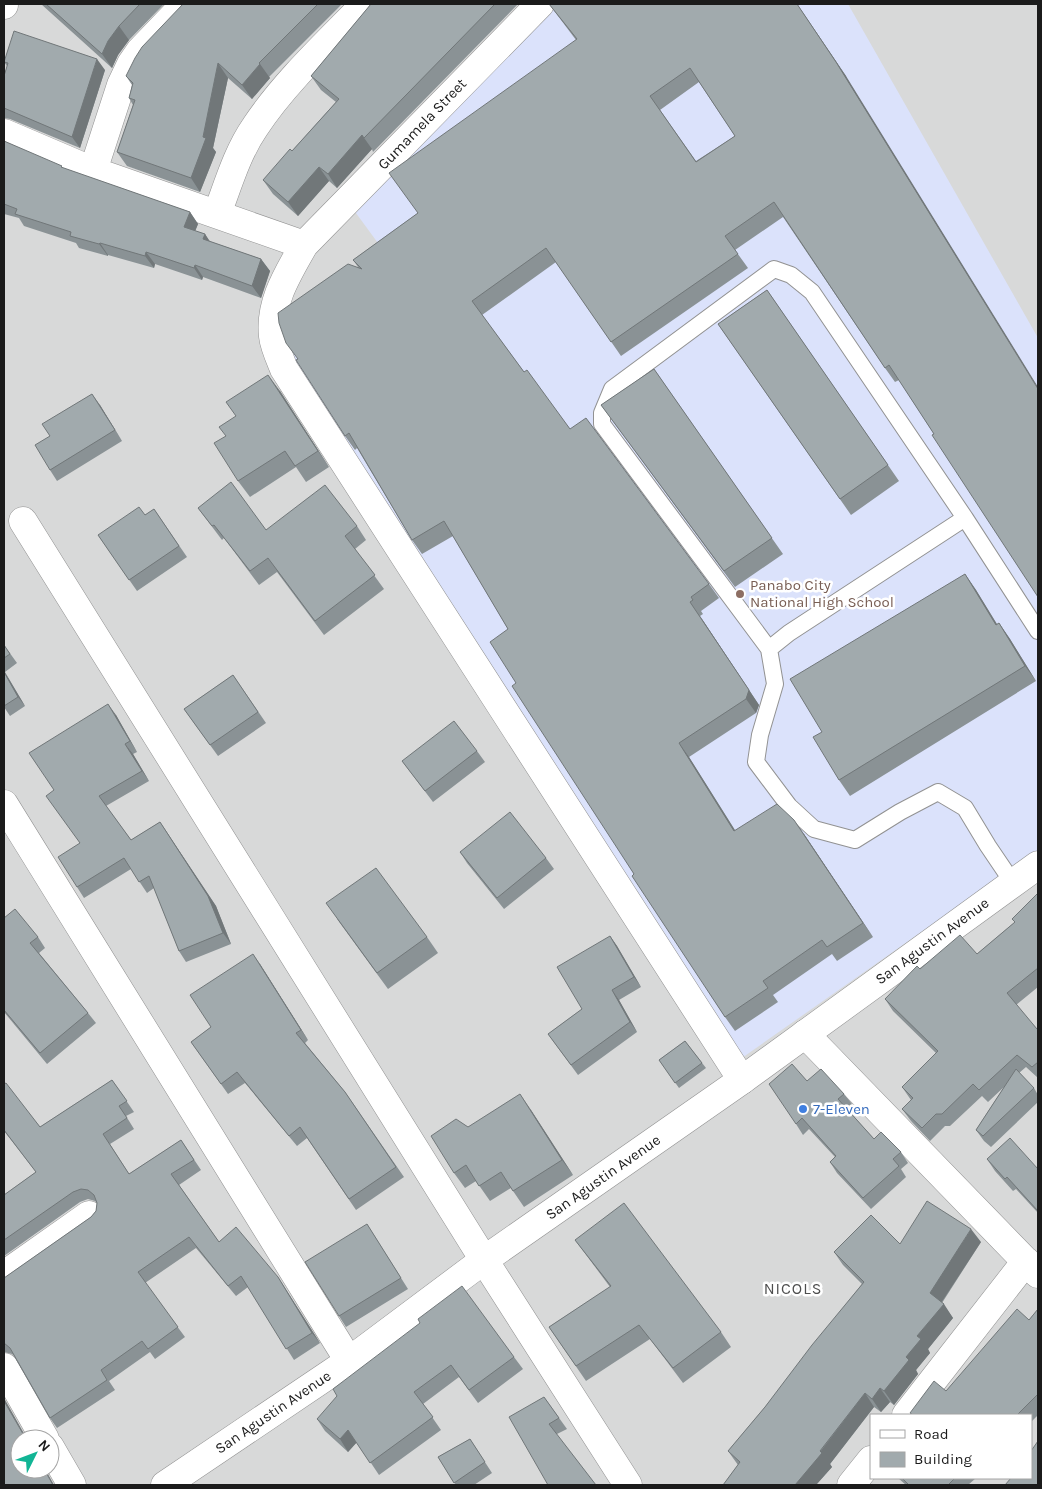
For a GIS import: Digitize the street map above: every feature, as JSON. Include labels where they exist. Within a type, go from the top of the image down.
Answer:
[{"type":"street","points":[[93,171],[121,84],[131,64],[140,51],[185,4]]},
{"type":"street","points":[[217,214],[238,160],[254,128],[281,92],[364,4]]},
{"type":"street","name":"Gumamela Street","points":[[540,4],[304,245],[283,283],[274,313],[273,337],[284,369],[742,1080]]},
{"type":"street","points":[[4,133],[93,171],[304,245]]},
{"type":"street","points":[[23,521],[484,1260],[628,1485]]},
{"type":"street","points":[[4,804],[349,1361]]},
{"type":"street","name":"San Agustin Avenue","points":[[165,1485],[349,1361],[484,1260],[742,1080],[1038,866]]},
{"type":"street","points":[[804,1034],[1032,1268],[907,1414]]},
{"type":"street","points":[[4,1275],[89,1215]]},
{"type":"street","points":[[4,1367],[39,1429]]},
{"type":"street","points":[[851,1485],[870,1461]]},
{"type":"street","points":[[60,1464],[72,1485]]},
{"type":"lane","points":[[1013,883],[965,808],[938,792],[900,812],[855,840],[814,829],[789,806],[756,762],[760,735],[775,684],[769,649],[602,424],[602,413],[612,389],[774,269],[791,274],[812,292],[965,518],[1038,631]]},
{"type":"lane","points":[[769,649],[789,633],[965,518]]},
{"type":"shaded area","points":[[4,4],[1038,4],[1038,1485],[4,1485]]},
{"type":"shaded area","name":"Panabo City National High School","points":[[552,4],[848,4],[1038,338],[1038,850],[739,1060],[277,334],[386,254],[353,209]]},
{"type":"building","points":[[46,4],[140,4],[119,26],[108,41],[102,54]]},
{"type":"building","points":[[183,4],[318,4],[259,63],[242,85],[218,63],[203,137],[206,138],[191,178],[117,152],[135,100],[129,98],[133,83],[126,76],[142,47]]},
{"type":"building","points":[[371,4],[495,4],[364,138],[362,135],[328,174],[319,167],[288,202],[263,180],[290,149],[292,151],[339,99],[311,76]]},
{"type":"building","points":[[549,4],[797,4],[836,62],[1038,389],[1038,597],[932,435],[934,434],[889,365],[885,368],[774,202],[725,236],[738,254],[611,342],[546,248],[472,301],[524,372],[527,370],[570,429],[586,418],[709,584],[691,597],[693,600],[690,602],[749,690],[746,699],[679,743],[734,831],[777,804],[794,820],[863,923],[827,947],[822,940],[763,981],[768,988],[725,1017],[632,876],[634,874],[512,686],[516,683],[490,642],[508,629],[444,521],[412,540],[349,433],[345,436],[296,360],[298,359],[286,343],[279,323],[278,313],[348,264],[362,269],[353,260],[418,213],[389,173],[577,39]],"holes":[[[690,68],[735,136],[696,162],[650,96]]]},
{"type":"building","points":[[14,31],[97,59],[72,137],[4,108],[4,76],[8,63],[4,62]]},
{"type":"building","points":[[4,141],[61,167],[190,212],[184,227],[205,234],[203,239],[261,259],[252,286],[195,265],[194,268],[146,252],[145,256],[70,236],[71,232],[15,214],[17,209],[4,204]]},
{"type":"building","points":[[767,290],[888,465],[840,499],[718,324]]},
{"type":"building","points":[[654,369],[772,538],[724,571],[601,405]]},
{"type":"building","points":[[268,375],[318,451],[295,466],[285,451],[238,481],[214,443],[226,436],[219,427],[236,416],[226,402]]},
{"type":"building","points":[[92,394],[115,430],[50,470],[35,445],[50,436],[42,424]]},
{"type":"building","points":[[231,482],[266,530],[325,485],[357,526],[345,536],[375,575],[315,621],[268,558],[250,571],[214,525],[212,526],[198,508]]},
{"type":"building","points":[[139,507],[145,515],[154,509],[179,546],[129,580],[98,535]]},
{"type":"building","points":[[965,574],[996,625],[999,623],[1025,666],[839,780],[813,737],[822,732],[790,679]]},
{"type":"building","points":[[4,645],[10,654],[4,658]]},
{"type":"building","points":[[4,672],[18,697],[4,706]]},
{"type":"building","points":[[233,675],[258,712],[210,745],[184,709]]},
{"type":"building","points":[[108,704],[130,741],[125,744],[142,771],[99,796],[131,840],[160,822],[208,896],[223,933],[179,951],[149,876],[139,882],[124,858],[77,887],[58,857],[80,843],[46,796],[54,790],[29,753]]},
{"type":"building","points":[[454,721],[477,751],[425,791],[402,761]]},
{"type":"building","points":[[510,812],[546,858],[497,898],[460,852]]},
{"type":"building","points":[[376,868],[427,937],[377,973],[326,903]]},
{"type":"building","points":[[1038,893],[1038,968],[1007,993],[1038,1028],[1038,1062],[1032,1067],[1017,1055],[979,1090],[973,1084],[942,1114],[936,1114],[922,1128],[902,1109],[913,1098],[902,1087],[938,1051],[885,999],[917,966],[920,969],[960,935],[977,954],[1015,922],[1012,919]]},
{"type":"building","points":[[15,909],[38,937],[30,943],[88,1013],[40,1053],[4,1010],[4,918]]},
{"type":"building","points":[[610,936],[634,977],[612,990],[630,1022],[571,1065],[548,1034],[582,1009],[557,967]]},
{"type":"building","points":[[253,954],[301,1030],[296,1033],[345,1092],[396,1167],[349,1199],[300,1127],[289,1136],[237,1072],[221,1084],[191,1042],[211,1027],[190,995]]},
{"type":"building","points":[[685,1041],[702,1063],[675,1083],[659,1060]]},
{"type":"building","points":[[792,1064],[807,1081],[821,1069],[844,1094],[838,1099],[874,1139],[881,1132],[901,1152],[893,1159],[899,1166],[863,1198],[830,1162],[836,1156],[802,1118],[796,1124],[769,1084]]},
{"type":"building","points":[[1016,1069],[1034,1088],[983,1136],[976,1130]]},
{"type":"building","points":[[112,1080],[127,1101],[119,1106],[127,1118],[103,1134],[129,1174],[181,1140],[194,1160],[171,1174],[219,1242],[236,1227],[278,1277],[312,1333],[286,1349],[241,1276],[228,1286],[189,1237],[138,1272],[178,1327],[148,1349],[142,1341],[101,1370],[107,1380],[50,1418],[10,1348],[4,1343],[4,1278],[91,1217],[96,1211],[97,1203],[94,1195],[88,1190],[81,1189],[73,1192],[4,1240],[4,1195],[36,1172],[4,1130],[4,1084],[6,1083],[40,1127]]},
{"type":"building","points":[[520,1094],[562,1160],[513,1191],[501,1172],[479,1186],[466,1165],[454,1173],[431,1136],[456,1119],[468,1127]]},
{"type":"building","points":[[1010,1138],[1038,1169],[1038,1211],[1007,1177],[1005,1179],[987,1159]]},
{"type":"building","points":[[927,1201],[971,1229],[930,1293],[944,1304],[917,1336],[921,1339],[906,1357],[909,1360],[884,1391],[880,1388],[872,1399],[865,1393],[820,1451],[822,1453],[795,1485],[723,1485],[740,1462],[728,1451],[864,1282],[834,1252],[871,1215],[900,1244]]},
{"type":"building","points":[[624,1203],[721,1332],[673,1368],[639,1325],[576,1366],[549,1327],[611,1286],[575,1240]]},
{"type":"building","points":[[367,1224],[401,1278],[339,1316],[305,1262]]},
{"type":"building","points":[[462,1286],[514,1357],[469,1390],[451,1365],[414,1392],[433,1417],[370,1463],[348,1430],[340,1439],[317,1419],[337,1396],[333,1389],[420,1323],[418,1319]]},
{"type":"building","points":[[1017,1309],[1029,1320],[1038,1309],[1038,1394],[1018,1414],[910,1413],[934,1381],[946,1391]]},
{"type":"building","points":[[544,1397],[559,1418],[549,1424],[596,1485],[548,1485],[509,1417]]},
{"type":"building","points":[[4,1401],[20,1429],[10,1429],[10,1479],[50,1479],[53,1485],[4,1485]]},
{"type":"building","points":[[470,1439],[485,1462],[454,1483],[438,1457]]},
{"type":"building","points":[[1038,1441],[1038,1485],[1005,1485],[1010,1479],[1032,1479],[1032,1450]]},
{"type":"building","points":[[903,1479],[954,1479],[948,1485],[909,1485]]},
{"type":"place","name":"Panabo City National High School","points":[[740,594]]},
{"type":"place","name":"7-Eleven","points":[[803,1109]]},
{"type":"district","name":"NICOLS","points":[[793,1288]]}]
